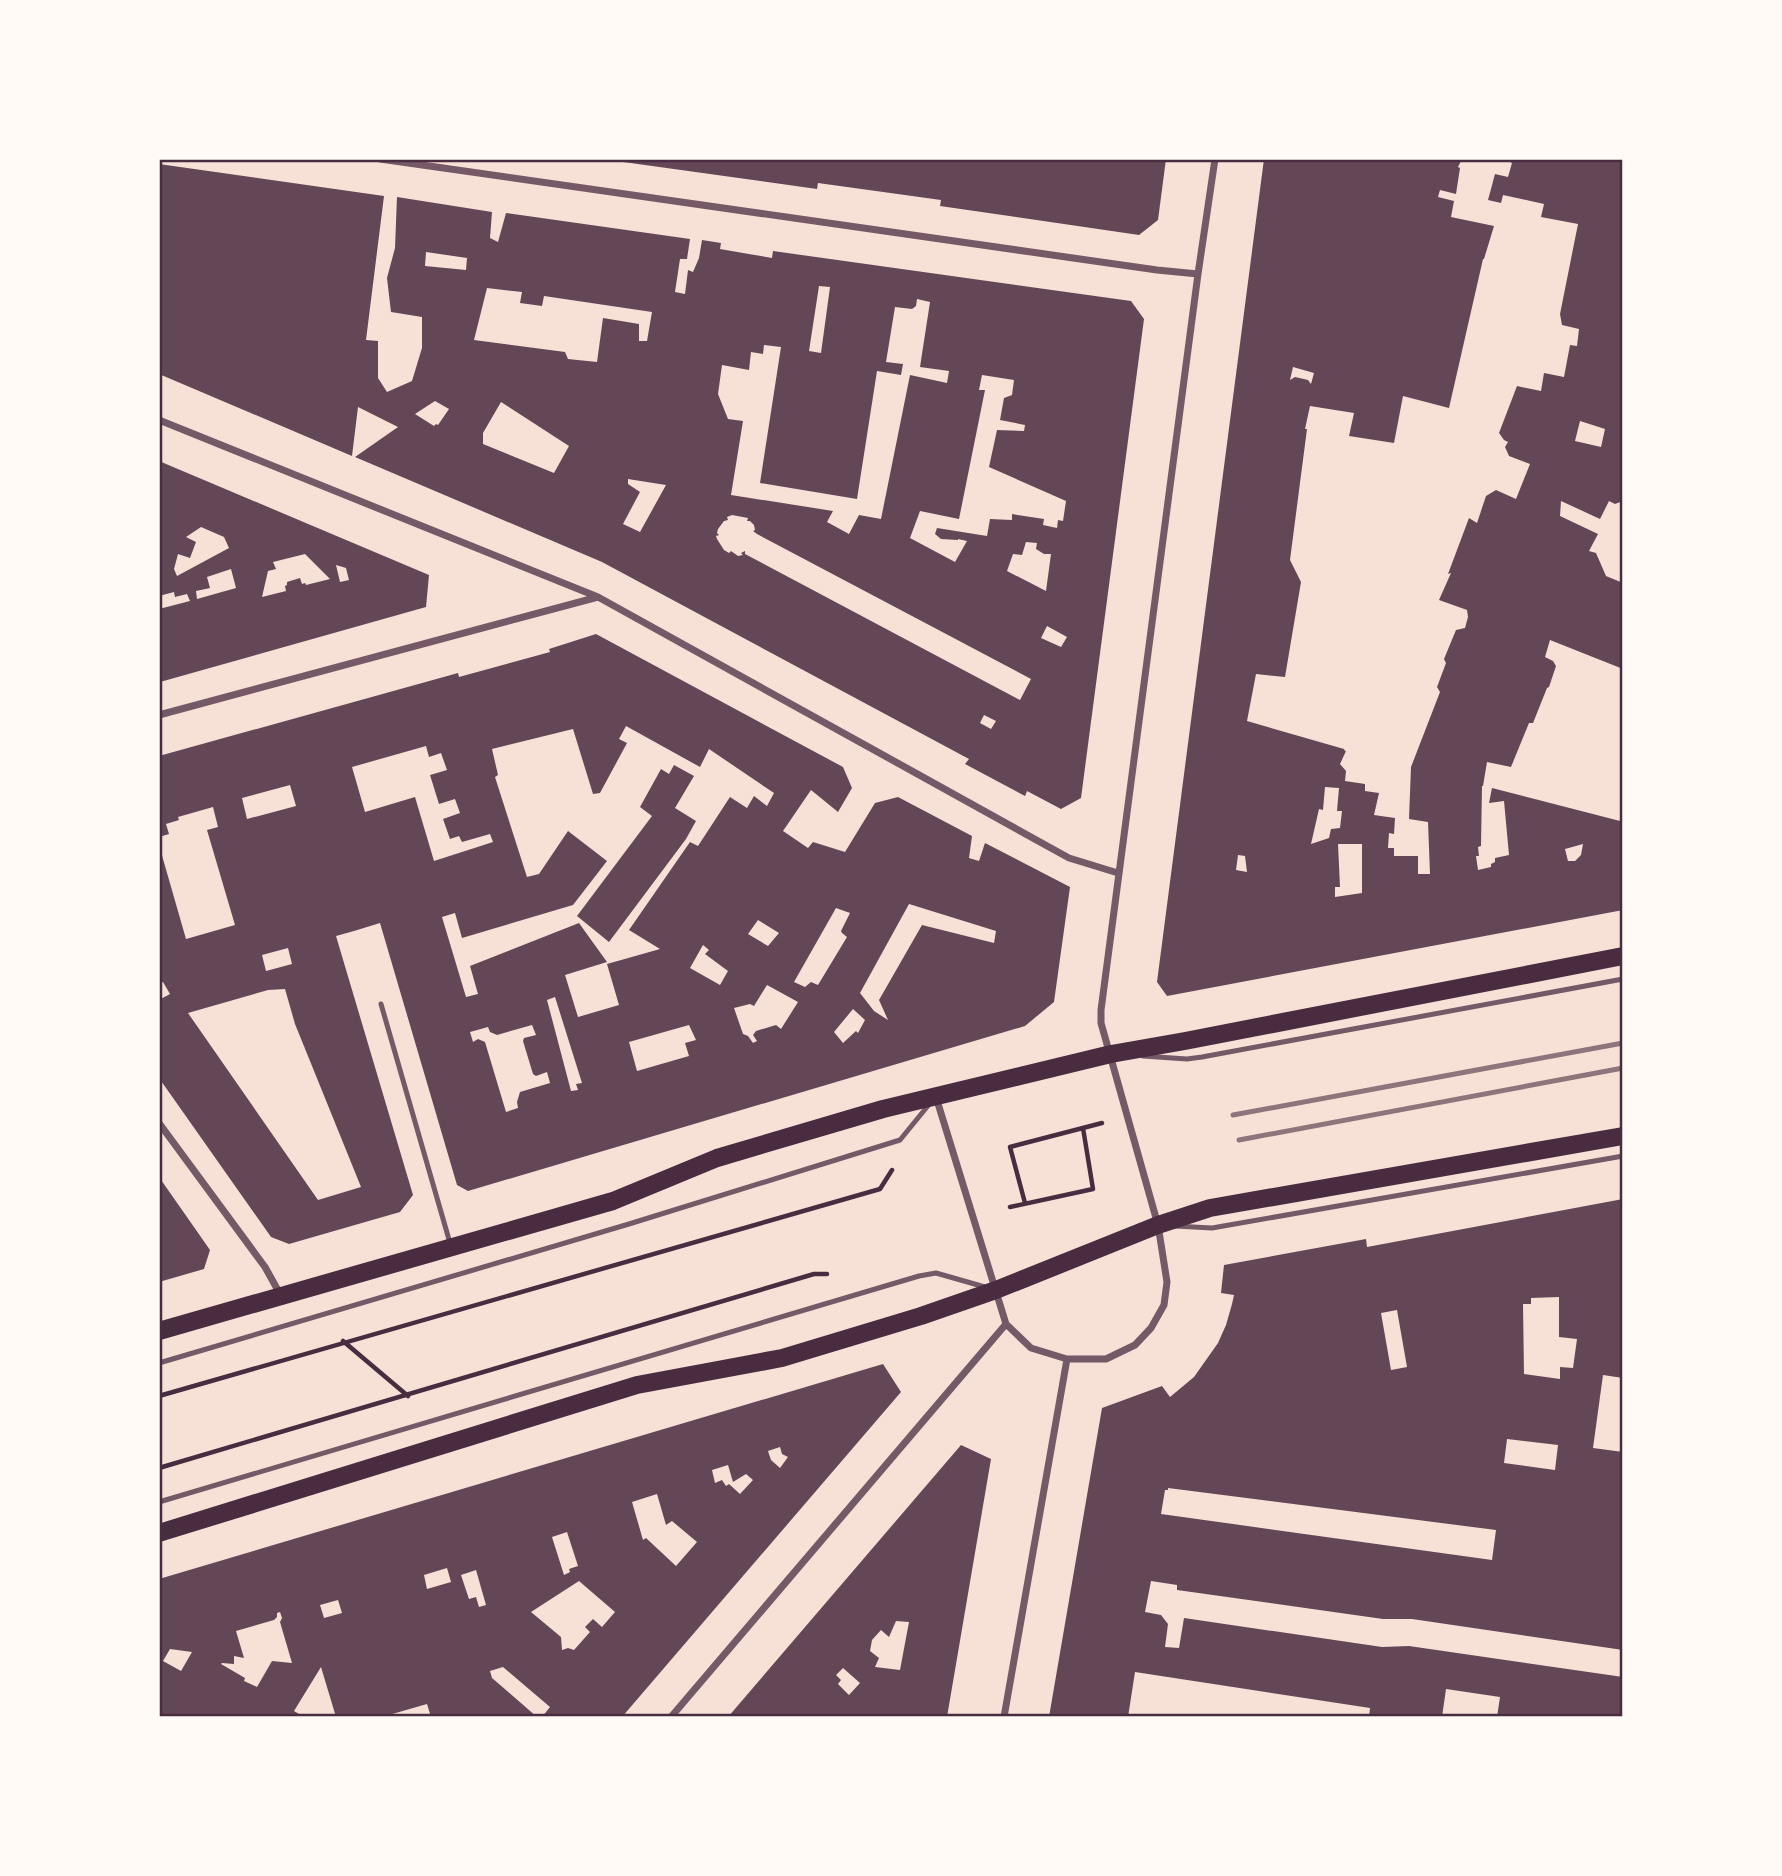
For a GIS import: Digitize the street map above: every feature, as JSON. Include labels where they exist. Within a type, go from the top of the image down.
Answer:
[{"type":"main road","points":[[159,1331],[613,1201],[717,1158],[883,1109],[1111,1054],[1623,956]]},
{"type":"main road","points":[[159,1534],[637,1385],[782,1358],[921,1316],[996,1290],[1158,1225],[1210,1208],[1623,1136]]},
{"type":"street","points":[[380,159],[1198,274]]},
{"type":"street","points":[[935,1097],[1006,1324],[1031,1348],[1067,1359],[1106,1359],[1135,1345],[1151,1328],[1164,1305],[1167,1282],[1158,1225],[1101,1023],[1101,1010],[1215,159]]},
{"type":"street","points":[[159,420],[598,597],[1069,858],[1118,873]]},
{"type":"street","points":[[159,715],[598,597]]},
{"type":"street","points":[[159,1123],[265,1267],[281,1296]]},
{"type":"street","points":[[671,1717],[1006,1324]]},
{"type":"street","points":[[1004,1717],[1067,1359]]},
{"type":"lane","points":[[1111,1054],[1187,1059],[1202,1057],[1623,979]]},
{"type":"lane","points":[[381,1004],[452,1247]]},
{"type":"lane","points":[[159,1363],[602,1232],[900,1140],[935,1097]]},
{"type":"lane","points":[[1158,1225],[1212,1228],[1623,1156]]},
{"type":"lane","points":[[159,1502],[919,1276],[936,1273],[996,1290]]},
{"type":"path","points":[[1025,1203],[1010,1147],[1103,1123]]},
{"type":"path","points":[[1010,1207],[1093,1189],[1083,1128]]},
{"type":"path","points":[[159,1396],[880,1189],[894,1166]]},
{"type":"path","points":[[335,1335],[418,1402]]},
{"type":"building","points":[[1166,159],[1158,220],[1139,235],[940,206],[941,200],[818,183],[817,189],[616,161]]},
{"type":"building","points":[[1264,159],[1462,159],[1458,167],[1456,194],[1440,190],[1438,197],[1454,201],[1451,217],[1494,226],[1483,259],[1449,408],[1403,396],[1394,443],[1349,436],[1354,413],[1310,406],[1290,560],[1301,582],[1285,677],[1256,674],[1247,721],[1344,749],[1346,751],[1340,764],[1346,771],[1345,781],[1365,784],[1365,791],[1379,793],[1374,815],[1395,818],[1394,834],[1389,833],[1388,848],[1394,848],[1394,856],[1418,856],[1418,874],[1430,874],[1428,822],[1409,819],[1411,767],[1440,692],[1437,687],[1446,663],[1444,659],[1456,630],[1465,628],[1468,617],[1467,610],[1439,600],[1469,518],[1477,523],[1486,496],[1496,490],[1516,499],[1530,464],[1509,456],[1505,447],[1508,442],[1499,433],[1517,386],[1541,391],[1544,373],[1564,377],[1570,345],[1577,346],[1579,329],[1562,325],[1560,314],[1578,224],[1541,217],[1544,204],[1503,195],[1501,203],[1488,200],[1495,174],[1508,177],[1512,163],[1504,159],[1623,159],[1623,388],[1620,401],[1623,402],[1623,501],[1615,504],[1609,501],[1600,519],[1561,501],[1560,516],[1598,534],[1589,551],[1596,553],[1606,576],[1623,583],[1623,669],[1550,640],[1545,657],[1556,666],[1533,723],[1529,723],[1511,767],[1487,762],[1482,786],[1481,846],[1478,847],[1479,856],[1476,856],[1478,870],[1491,867],[1495,858],[1509,855],[1504,801],[1489,803],[1492,788],[1620,821],[1623,814],[1623,910],[1167,996],[1157,982]],"holes":[[[1293,367],[1314,373],[1311,384],[1308,380],[1295,377],[1290,380]],[[1580,421],[1605,429],[1601,447],[1575,441]],[[1325,787],[1339,788],[1337,811],[1342,811],[1340,828],[1331,829],[1329,838],[1311,844],[1319,809],[1323,810]],[[1338,844],[1362,844],[1362,893],[1335,897],[1335,887],[1340,887]],[[1583,844],[1581,855],[1575,861],[1568,861],[1565,849]],[[1238,855],[1245,856],[1247,872],[1236,870]]]},
{"type":"building","points":[[159,164],[384,196],[366,340],[378,341],[378,378],[387,392],[412,381],[422,348],[422,317],[391,312],[387,278],[395,248],[397,197],[492,212],[490,238],[498,242],[506,213],[690,239],[687,259],[680,259],[675,292],[685,294],[688,270],[693,272],[702,240],[721,243],[720,249],[772,258],[773,251],[1131,301],[1144,319],[1081,798],[1061,809],[1027,791],[1025,796],[965,764],[969,759],[602,562],[355,457],[398,427],[358,407],[352,456],[159,374]],"holes":[[[426,252],[467,258],[466,270],[425,266]],[[819,286],[830,287],[821,353],[809,351]],[[487,288],[522,292],[520,303],[542,306],[544,296],[652,312],[647,341],[639,341],[639,324],[603,318],[597,362],[568,359],[565,352],[474,340]],[[917,299],[930,302],[920,367],[949,371],[947,383],[910,375],[881,519],[859,515],[849,534],[827,522],[833,511],[731,495],[743,421],[728,419],[718,394],[722,365],[749,370],[751,352],[763,354],[764,345],[781,347],[760,483],[857,499],[877,371],[901,375],[903,364],[886,362],[895,307],[912,309],[916,306]],[[982,375],[1014,380],[1012,395],[1004,398],[1000,420],[1025,425],[1024,431],[997,430],[989,467],[1066,501],[1063,521],[1058,520],[1057,528],[1043,525],[1044,519],[1012,514],[1012,520],[990,519],[987,536],[937,528],[935,534],[941,539],[967,541],[955,562],[910,538],[920,511],[959,519],[985,390],[979,390]],[[435,401],[449,409],[438,425],[434,426],[415,414]],[[501,402],[569,446],[554,473],[483,444],[483,433]],[[628,479],[666,485],[640,532],[623,524],[640,492],[628,484]],[[732,515],[748,518],[747,521],[754,525],[753,531],[757,534],[1031,679],[1020,700],[745,554],[745,551],[738,556],[724,550],[716,536],[719,535],[718,529],[728,520],[727,517]],[[1026,542],[1037,543],[1036,549],[1044,554],[1051,554],[1046,591],[1007,571],[1013,554],[1022,555]],[[1047,626],[1067,637],[1061,647],[1041,638]],[[984,715],[996,721],[991,729],[980,723]]]},
{"type":"building","points":[[159,461],[429,575],[426,607],[160,682],[159,609],[190,601],[187,594],[175,597],[174,592],[159,596]],"holes":[[[201,527],[224,537],[229,548],[177,576],[174,569],[178,554],[190,558],[196,542],[186,537]],[[305,554],[330,579],[306,585],[302,584],[300,578],[287,582],[286,591],[262,597],[268,571],[276,569],[273,562]],[[336,565],[346,568],[349,580],[340,582]],[[231,569],[236,588],[197,599],[196,591],[210,588],[207,577]]]},
{"type":"building","points":[[596,634],[843,767],[852,788],[838,812],[811,790],[783,831],[808,848],[813,842],[845,852],[875,803],[898,797],[972,836],[969,858],[979,861],[985,843],[1070,887],[1054,1002],[1025,1026],[468,1191],[457,1185],[380,923],[336,936],[413,1195],[400,1212],[289,1244],[271,1237],[159,1078],[159,1000],[170,994],[163,982],[159,983],[159,845],[186,939],[235,925],[207,830],[218,827],[213,807],[178,817],[179,820],[166,824],[169,834],[159,837],[159,756],[458,673],[459,677],[550,652],[549,649]],"holes":[[[626,726],[700,767],[709,749],[774,793],[767,806],[754,796],[747,808],[730,797],[698,846],[690,842],[629,930],[660,949],[607,964],[619,1005],[578,1017],[565,975],[607,962],[579,923],[470,966],[478,994],[466,997],[442,917],[455,913],[462,938],[573,905],[607,861],[568,831],[539,874],[527,877],[495,777],[498,775],[492,749],[573,729],[593,794],[600,793],[627,743],[619,739]],[[426,746],[429,757],[441,753],[447,770],[430,775],[439,804],[455,799],[460,813],[443,819],[450,839],[459,836],[462,842],[490,834],[493,842],[434,861],[415,797],[365,812],[352,767]],[[290,785],[296,806],[247,819],[242,798]],[[909,904],[996,931],[994,943],[922,925],[879,1000],[888,1020],[874,1011],[860,993]],[[836,908],[850,913],[841,931],[847,937],[818,985],[811,982],[805,987],[794,982]],[[758,920],[779,933],[768,946],[748,934]],[[703,945],[709,950],[705,954],[728,971],[720,985],[690,968]],[[288,948],[292,964],[266,971],[262,955]],[[767,985],[798,1002],[781,1029],[776,1025],[756,1031],[753,1035],[757,1041],[753,1043],[743,1034],[734,1008],[750,1004],[754,1006]],[[285,989],[295,1024],[361,1187],[318,1200],[188,1013],[268,990]],[[555,997],[582,1083],[576,1084],[578,1090],[571,1091],[547,1000]],[[853,1009],[865,1020],[858,1033],[856,1031],[843,1043],[834,1032]],[[532,1025],[536,1035],[524,1038],[523,1041],[533,1074],[536,1076],[547,1072],[550,1083],[520,1092],[518,1108],[506,1112],[485,1042],[478,1039],[473,1042],[470,1032],[488,1027],[490,1032],[497,1035]],[[689,1025],[696,1040],[685,1043],[689,1056],[637,1071],[629,1042]]]},
{"type":"building","points":[[674,765],[694,776],[675,808],[696,821],[686,839],[609,942],[577,916],[652,816],[640,807],[661,769],[669,774]]},
{"type":"building","points":[[159,1177],[210,1250],[204,1269],[159,1282]]},
{"type":"building","points":[[1623,1199],[1623,1378],[1603,1375],[1593,1448],[1623,1452],[1623,1650],[1412,1619],[1383,1619],[1177,1590],[1177,1585],[1151,1581],[1145,1612],[1161,1615],[1168,1624],[1165,1647],[1179,1648],[1184,1618],[1382,1647],[1409,1646],[1623,1677],[1623,1717],[1497,1717],[1500,1697],[1446,1689],[1442,1717],[1369,1717],[1370,1708],[1135,1672],[1128,1717],[1049,1717],[1102,1408],[1162,1386],[1170,1397],[1194,1377],[1218,1343],[1232,1304],[1234,1295],[1221,1293],[1224,1265],[1366,1239],[1367,1247]],"holes":[[[1559,1297],[1559,1337],[1577,1339],[1573,1368],[1560,1367],[1560,1379],[1524,1374],[1523,1304],[1531,1304],[1531,1298]],[[1397,1310],[1407,1367],[1391,1370],[1381,1313]],[[1507,1439],[1558,1445],[1555,1470],[1504,1463]],[[1165,1490],[1496,1530],[1492,1560],[1161,1514]]]},
{"type":"building","points":[[883,1364],[901,1392],[622,1717],[542,1717],[550,1707],[503,1667],[490,1671],[492,1678],[537,1717],[431,1717],[427,1704],[382,1717],[336,1717],[321,1667],[294,1711],[304,1717],[159,1717],[159,1579]],"holes":[[[780,1447],[782,1454],[788,1457],[780,1468],[771,1460],[768,1451]],[[728,1465],[733,1482],[746,1474],[753,1480],[740,1494],[729,1484],[726,1486],[722,1480],[715,1483],[712,1470]],[[657,1494],[666,1525],[672,1521],[697,1542],[676,1566],[646,1538],[643,1540],[632,1502]],[[567,1532],[578,1566],[569,1569],[570,1572],[564,1575],[552,1537]],[[447,1568],[451,1582],[427,1589],[424,1575]],[[476,1570],[486,1605],[479,1607],[476,1597],[469,1599],[461,1575]],[[579,1581],[615,1612],[602,1627],[593,1619],[585,1627],[590,1632],[574,1650],[562,1650],[561,1637],[531,1612]],[[338,1600],[342,1613],[324,1618],[320,1605]],[[280,1612],[280,1622],[292,1663],[272,1661],[257,1687],[221,1664],[234,1664],[234,1656],[244,1658],[236,1631],[274,1620]],[[170,1649],[192,1652],[181,1671],[163,1661]]]},
{"type":"building","points":[[961,1445],[991,1459],[947,1717],[728,1717]],"holes":[[[896,1621],[909,1622],[900,1670],[875,1667],[879,1658],[870,1651],[872,1640],[881,1630],[889,1637]],[[843,1668],[860,1683],[849,1695],[838,1684],[841,1680],[836,1675]]]},
{"type":"railway","points":[[1233,1115],[1623,1043]]},
{"type":"railway","points":[[1239,1140],[1623,1068]]}]
